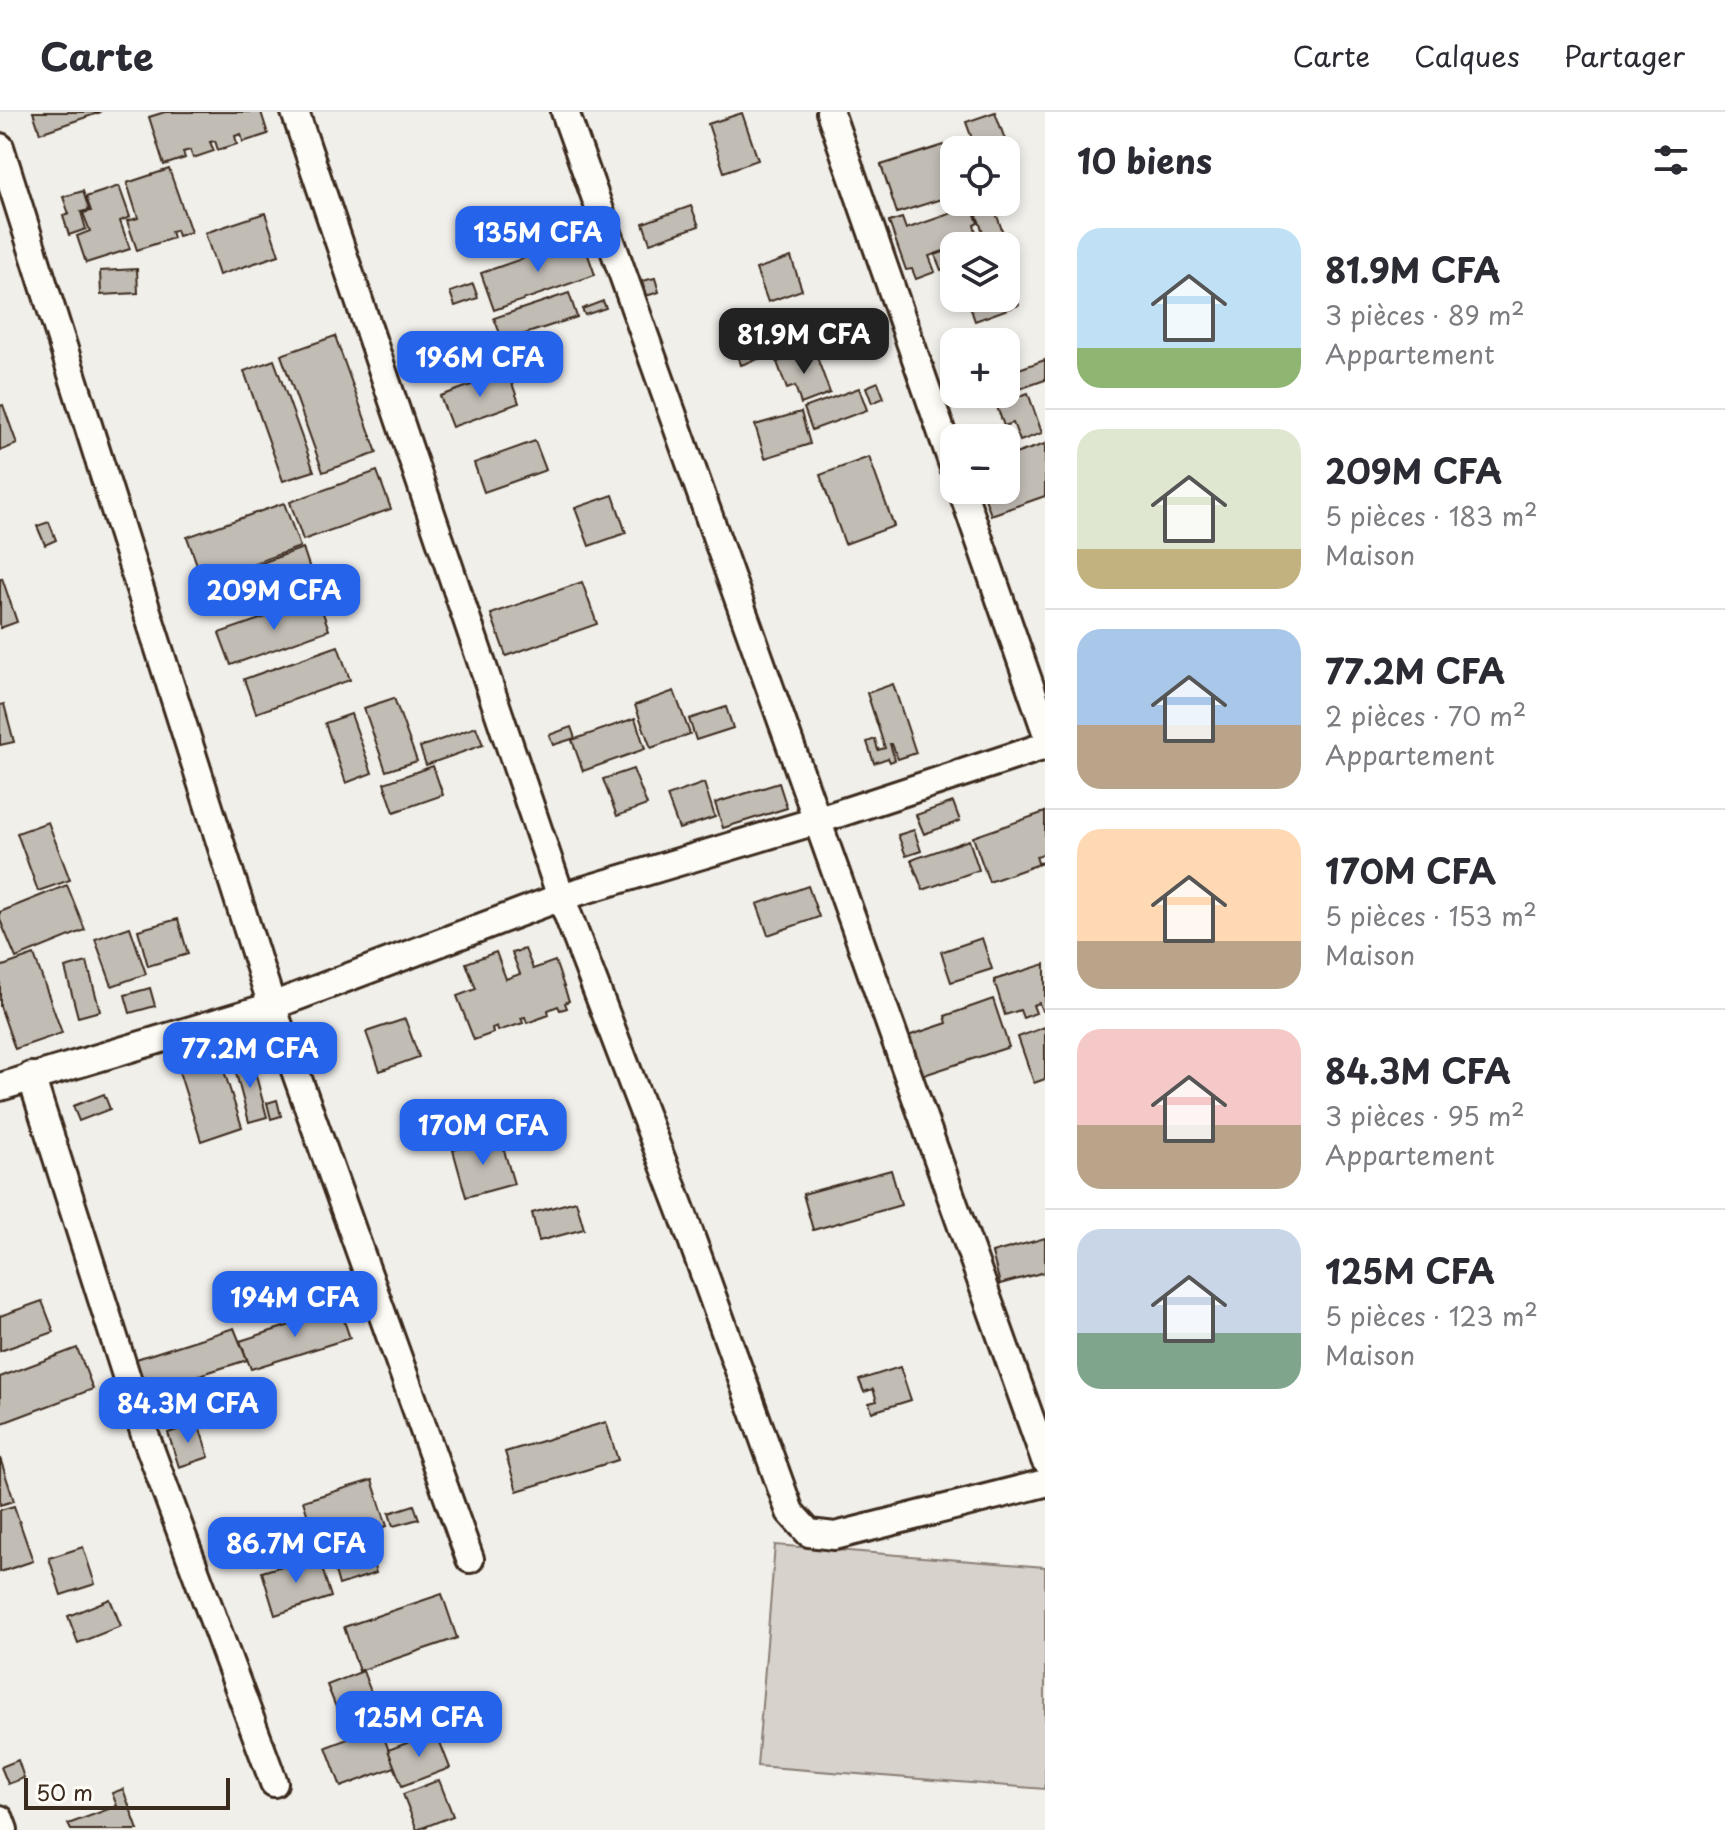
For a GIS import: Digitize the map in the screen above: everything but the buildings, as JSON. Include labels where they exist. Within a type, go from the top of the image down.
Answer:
[{"type":"street","points":[[295,112],[561,897],[689,1229],[790,1512],[809,1533],[835,1536],[1045,1483]]},
{"type":"street","points":[[565,112],[1045,1460]]},
{"type":"street","points":[[830,112],[940,428]]},
{"type":"street","points":[[0,147],[272,1006],[470,1559]]},
{"type":"street","points":[[967,504],[1045,729]]},
{"type":"street","points":[[0,1087],[272,1006],[561,897],[816,821],[1045,746]]},
{"type":"street","points":[[31,1076],[145,1435],[274,1783]]},
{"type":"street","points":[[0,1819],[4,1830]]},
{"type":"shaded area","points":[[775,1545],[1045,1567],[1045,1789],[757,1766]]}]
